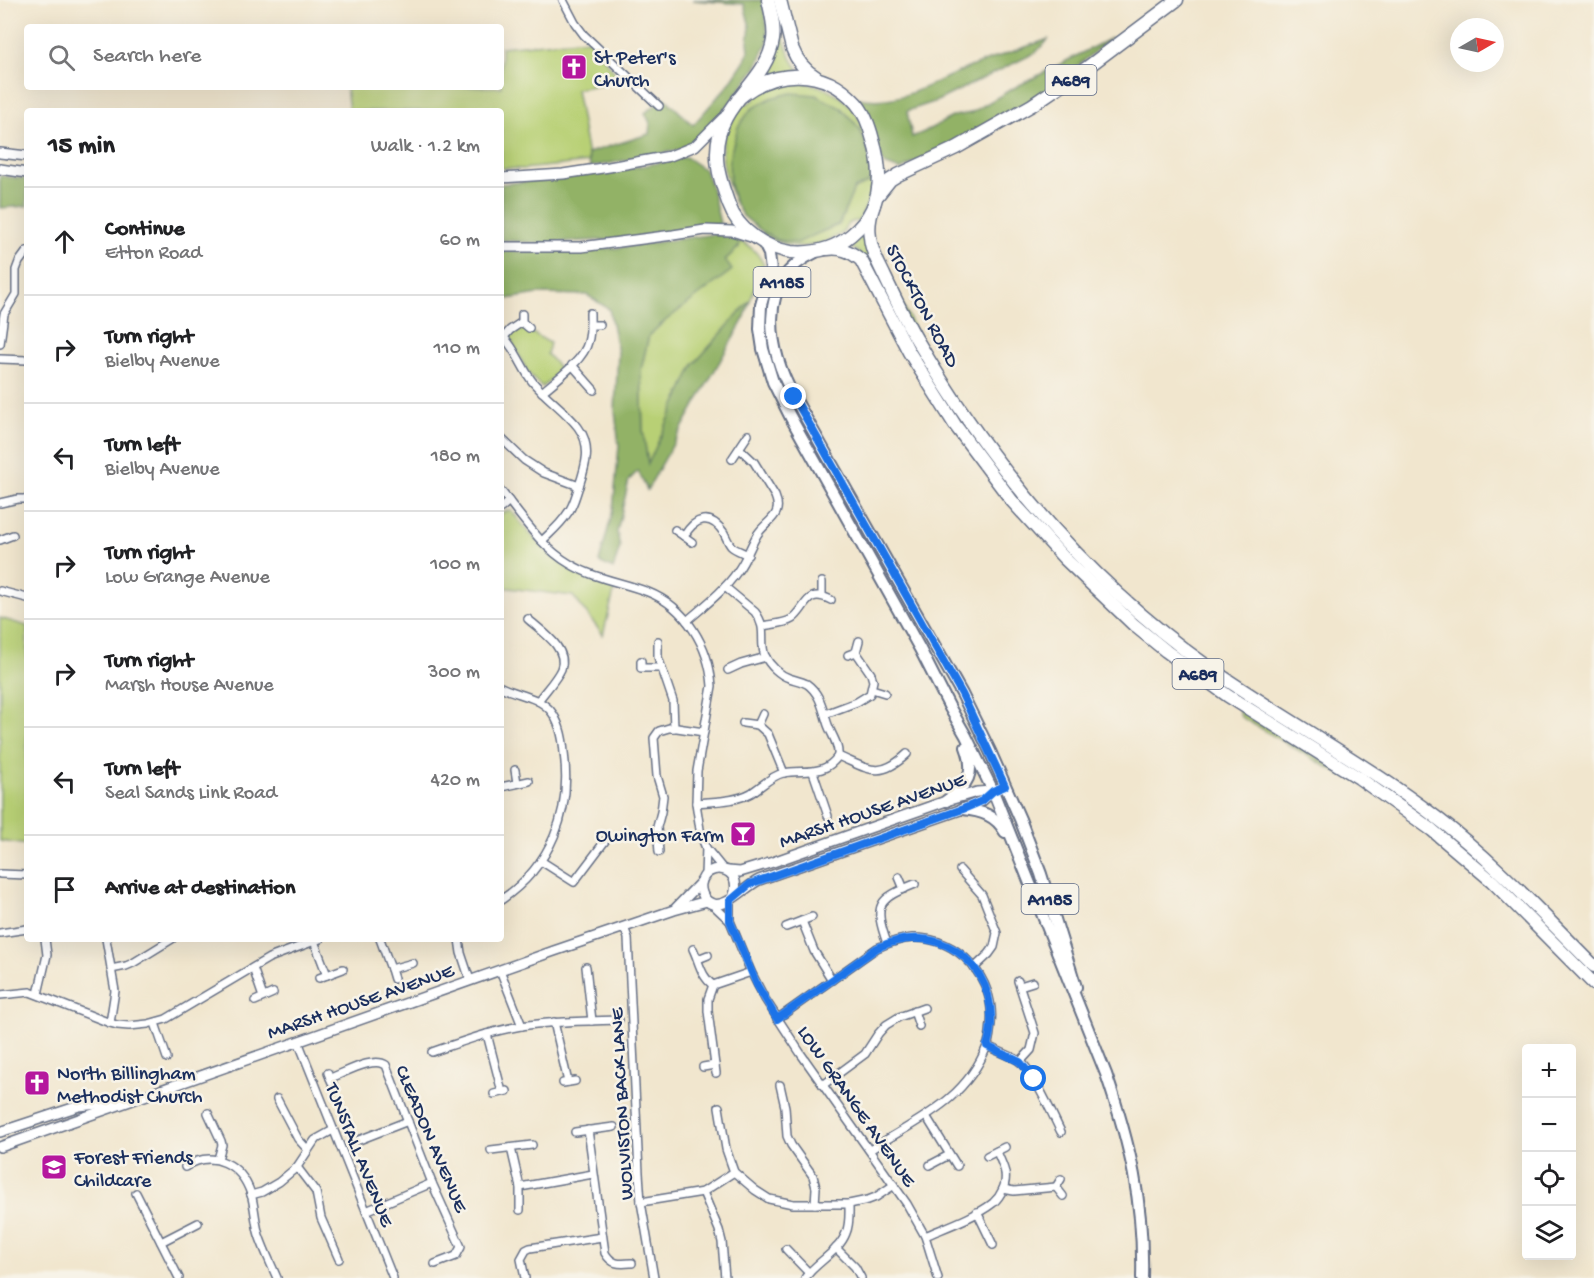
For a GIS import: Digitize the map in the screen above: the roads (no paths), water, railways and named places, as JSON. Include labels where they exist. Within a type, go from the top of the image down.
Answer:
[{"type":"highway","name":"A689","points":[[768,0],[773,30],[771,49],[764,64],[727,114],[719,133],[717,163],[732,213],[744,228],[761,241],[789,251],[822,250],[846,239],[867,218],[890,180],[990,129],[1059,88],[1178,0]]},
{"type":"highway","name":"A689","points":[[780,0],[797,60],[807,72],[843,92],[856,104],[871,130],[880,166],[879,188],[875,202]]},
{"type":"highway","name":"A689","points":[[738,99],[753,87],[779,77],[807,77],[824,82]]},
{"type":"highway","name":"STOCKTON ROAD","points":[[875,202],[869,231],[871,247],[956,419]]},
{"type":"highway","name":"STOCKTON ROAD","points":[[822,250],[842,248],[861,260],[909,352],[956,419]]},
{"type":"highway","name":"A689","points":[[956,419],[1012,501],[1041,534],[1134,625],[1228,696],[1359,778],[1432,830],[1594,966]]},
{"type":"highway","name":"A689","points":[[1538,918],[1594,984]]},
{"type":"main road","name":"A1185","points":[[761,241],[769,254],[771,270],[760,305],[760,329],[763,349],[773,382],[915,639],[993,791],[1122,1119],[1137,1190],[1141,1226],[1142,1278]]},
{"type":"main road","name":"A1185","points":[[822,250],[798,263],[778,289],[774,300],[771,327],[777,357],[794,397],[962,694],[1005,786],[1041,874],[1074,978],[1083,1016]]},
{"type":"main road","name":"A1185","points":[[946,801],[960,792],[970,773],[969,756],[950,708]]},
{"type":"main road","points":[[963,809],[978,811],[995,819],[1015,847]]},
{"type":"street","points":[[563,0],[584,35],[657,103],[648,106]]},
{"type":"street","points":[[504,178],[609,168],[670,156],[695,146],[727,114]]},
{"type":"street","points":[[0,153],[24,156]]},
{"type":"street","points":[[0,169],[24,172]]},
{"type":"street","points":[[504,247],[581,247],[705,230],[732,231],[761,241]]},
{"type":"street","points":[[0,344],[4,314],[16,294],[16,270],[24,255]]},
{"type":"street","points":[[542,392],[572,365],[586,348],[590,313]]},
{"type":"street","points":[[504,336],[522,318],[529,328]]},
{"type":"street","points":[[590,325],[600,325]]},
{"type":"street","points":[[504,338],[513,348],[525,373],[574,421],[584,437],[586,464],[574,503],[567,515],[542,541]]},
{"type":"street","points":[[0,359],[24,360]]},
{"type":"street","points":[[572,365],[594,390]]},
{"type":"street","points":[[585,380],[593,373]]},
{"type":"street","points":[[732,459],[748,435]]},
{"type":"street","points":[[504,441],[524,460],[544,473],[579,486]]},
{"type":"street","points":[[687,621],[736,574],[761,529],[776,514],[778,501],[754,462],[740,449]]},
{"type":"street","points":[[504,495],[542,541],[560,558],[604,580],[660,598],[687,621],[700,642],[711,673],[710,699],[697,771],[696,803],[701,836],[706,848],[736,883],[731,899]]},
{"type":"street","points":[[0,503],[24,499]]},
{"type":"street","points":[[504,505],[509,501]]},
{"type":"street","points":[[684,536],[693,523],[702,520],[711,521],[723,532],[732,547],[748,555]]},
{"type":"street","points":[[675,530],[692,542]]},
{"type":"street","points":[[0,539],[13,535]]},
{"type":"street","points":[[822,582],[822,596]]},
{"type":"street","points":[[696,803],[732,800],[784,773],[813,772],[828,767],[838,756],[839,749],[818,697],[811,688],[779,672],[766,657],[763,626],[755,612],[725,587]]},
{"type":"street","points":[[0,591],[24,597]]},
{"type":"street","points":[[763,626],[793,618],[807,600],[813,597],[822,596],[831,600]]},
{"type":"street","points":[[528,619],[560,651],[562,660],[557,676],[538,701]]},
{"type":"street","points":[[658,641],[661,668],[673,701],[674,728]]},
{"type":"street","points":[[825,714],[857,702],[870,694],[873,681],[871,674],[856,652],[859,641]]},
{"type":"street","points":[[848,655],[856,652]]},
{"type":"street","points":[[658,653],[668,654]]},
{"type":"street","points":[[738,655],[741,664]]},
{"type":"street","points":[[728,670],[766,657]]},
{"type":"street","points":[[641,660],[641,668],[661,668]]},
{"type":"street","points":[[504,688],[538,701],[552,712],[559,727],[564,749],[566,778],[564,809],[559,825],[541,861],[521,885],[504,898]]},
{"type":"street","points":[[872,688],[885,693]]},
{"type":"street","points":[[758,725],[763,714]]},
{"type":"street","points":[[743,723],[758,725],[771,740],[784,773]]},
{"type":"street","points":[[670,851],[657,852],[657,827],[663,796],[657,776],[654,738],[659,731],[664,729],[704,732]]},
{"type":"street","points":[[838,756],[871,770],[894,766],[907,754]]},
{"type":"street","points":[[899,761],[906,769]]},
{"type":"street","points":[[515,770],[516,783]]},
{"type":"street","points":[[813,772],[828,816]]},
{"type":"street","points":[[504,786],[529,781]]},
{"type":"street","name":"MARSH HOUSE AVENUE","points":[[674,910],[703,878],[716,869],[740,872],[946,801],[977,792],[993,791],[1005,786]]},
{"type":"street","name":"MARSH HOUSE AVENUE","points":[[0,1147],[674,910],[709,902],[719,905],[759,880],[963,809],[982,801],[993,791]]},
{"type":"street","points":[[825,807],[834,803]]},
{"type":"street","points":[[658,836],[668,835]]},
{"type":"street","points":[[541,861],[577,884],[581,871],[605,841]]},
{"type":"street","points":[[706,848],[701,887],[703,895],[709,902]]},
{"type":"street","points":[[960,870],[982,895],[997,933],[994,947],[974,968]]},
{"type":"street","points":[[0,874],[24,875]]},
{"type":"street","points":[[958,882],[965,876]]},
{"type":"street","points":[[899,878],[904,889]]},
{"type":"street","points":[[887,943],[880,923],[880,905],[889,896],[915,884]]},
{"type":"street","name":"LOW GRANGE AVENUE","points":[[731,899],[730,921],[765,999],[916,1219],[938,1278]]},
{"type":"street","name":"LOW GRANGE AVENUE","points":[[709,902],[730,921]]},
{"type":"street","points":[[786,927],[812,917]]},
{"type":"street","points":[[802,921],[814,951],[832,980]]},
{"type":"street","name":"WOLVISTON BACK LANE","points":[[624,927],[628,938],[641,1202],[654,1278]]},
{"type":"street","points":[[0,933],[24,929]]},
{"type":"street","points":[[777,1019],[887,943],[913,938],[937,941],[967,959],[974,968],[982,980],[991,1005],[992,1017],[987,1046],[980,1059],[964,1083],[946,1102],[870,1150]]},
{"type":"street","points":[[38,994],[47,955],[45,942]]},
{"type":"street","points":[[106,942],[115,991],[110,1023]]},
{"type":"street","points":[[111,969],[133,963],[167,942]]},
{"type":"street","points":[[0,995],[30,992],[110,1023],[129,1026],[155,1023],[166,1019],[269,958],[301,942]]},
{"type":"street","points":[[317,942],[323,976],[343,969]]},
{"type":"street","points":[[381,942],[394,979]]},
{"type":"street","points":[[459,942],[470,980]]},
{"type":"street","points":[[693,949],[707,981],[713,985]]},
{"type":"street","points":[[698,959],[708,955]]},
{"type":"street","points":[[391,969],[413,963]]},
{"type":"street","points":[[586,967],[592,1021]]},
{"type":"street","points":[[253,968],[263,997]]},
{"type":"street","points":[[500,970],[522,1026]]},
{"type":"street","points":[[713,985],[751,972]]},
{"type":"street","points":[[1020,1062],[1031,1050],[1035,1033],[1019,983],[1033,981]]},
{"type":"street","points":[[713,985],[708,999],[708,1011],[716,1073]]},
{"type":"street","points":[[255,1001],[273,993]]},
{"type":"street","points":[[824,1085],[866,1054],[886,1025],[899,1017],[924,1008]]},
{"type":"street","points":[[914,1011],[919,1026]]},
{"type":"street","points":[[432,1052],[487,1034],[522,1026],[554,1022],[619,1020]]},
{"type":"street","points":[[554,1022],[569,1082]]},
{"type":"street","points":[[155,1023],[167,1058]]},
{"type":"street","points":[[487,1034],[501,1093]]},
{"type":"street","name":"TUNSTALL AVENUE","points":[[298,1041],[393,1278]]},
{"type":"street","points":[[987,1046],[1020,1062],[1034,1079],[1061,1132]]},
{"type":"street","name":"CLEADON AVENUE","points":[[331,1079],[373,1062],[381,1061],[386,1065],[432,1183],[465,1249],[456,1256],[435,1265]]},
{"type":"street","points":[[703,1066],[715,1065]]},
{"type":"street","points":[[780,1085],[787,1136],[813,1176],[816,1204]]},
{"type":"street","points":[[783,1099],[792,1097]]},
{"type":"street","points":[[277,1099],[298,1139],[308,1150]]},
{"type":"street","name":"MARSH HOUSE AVENUE","points":[[0,1132],[79,1106],[126,1102]]},
{"type":"street","points":[[719,1107],[726,1149],[734,1172],[769,1199],[793,1204],[849,1204],[876,1197],[894,1185]]},
{"type":"street","points":[[208,1113],[212,1129],[222,1145],[218,1159]]},
{"type":"street","points":[[926,1116],[957,1166]]},
{"type":"street","points":[[711,1119],[720,1117]]},
{"type":"street","points":[[360,1141],[408,1121]]},
{"type":"street","points":[[1047,1127],[1056,1122]]},
{"type":"street","points":[[575,1132],[614,1127]]},
{"type":"street","points":[[251,1195],[271,1187],[297,1167],[315,1140],[333,1130]]},
{"type":"street","points":[[588,1130],[605,1253],[609,1260],[618,1264],[632,1263]]},
{"type":"street","points":[[491,1150],[532,1144]]},
{"type":"street","points":[[987,1156],[1005,1147]]},
{"type":"street","points":[[512,1148],[520,1187],[520,1210]]},
{"type":"street","points":[[924,1236],[977,1212],[992,1203],[1004,1189],[1005,1173],[996,1151]]},
{"type":"street","points":[[930,1165],[950,1155]]},
{"type":"street","points":[[185,1167],[202,1159],[218,1159],[239,1174],[251,1195],[260,1238],[278,1278]]},
{"type":"street","points":[[297,1167],[316,1192],[319,1211],[339,1259]]},
{"type":"street","points":[[641,1202],[703,1192],[734,1172]]},
{"type":"street","points":[[520,1187],[593,1174]]},
{"type":"street","points":[[1056,1187],[1061,1179]]},
{"type":"street","points":[[366,1211],[432,1183]]},
{"type":"street","points":[[1004,1189],[1014,1191],[1056,1187]]},
{"type":"street","points":[[1056,1187],[1063,1196]]},
{"type":"street","points":[[703,1192],[719,1230],[725,1278]]},
{"type":"street","points":[[140,1197],[179,1278]]},
{"type":"street","points":[[786,1249],[807,1275],[836,1248],[846,1234],[849,1204]]},
{"type":"street","points":[[977,1212],[993,1245]]},
{"type":"street","points":[[161,1242],[188,1232],[198,1223]]},
{"type":"street","points":[[988,1235],[998,1230]]},
{"type":"street","points":[[525,1278],[521,1259],[526,1250],[536,1246],[602,1237]]},
{"type":"street","points":[[836,1248],[855,1267],[861,1278]]},
{"type":"street","points":[[788,1264],[794,1258]]},
{"type":"place","name":"St Peter's Church","points":[[574,67]]},
{"type":"place","name":"Owington Farm","points":[[743,834]]},
{"type":"place","name":"North Billingham Methodist Church","points":[[37,1083]]},
{"type":"place","name":"Forest Friends Childcare","points":[[54,1167]]}]
